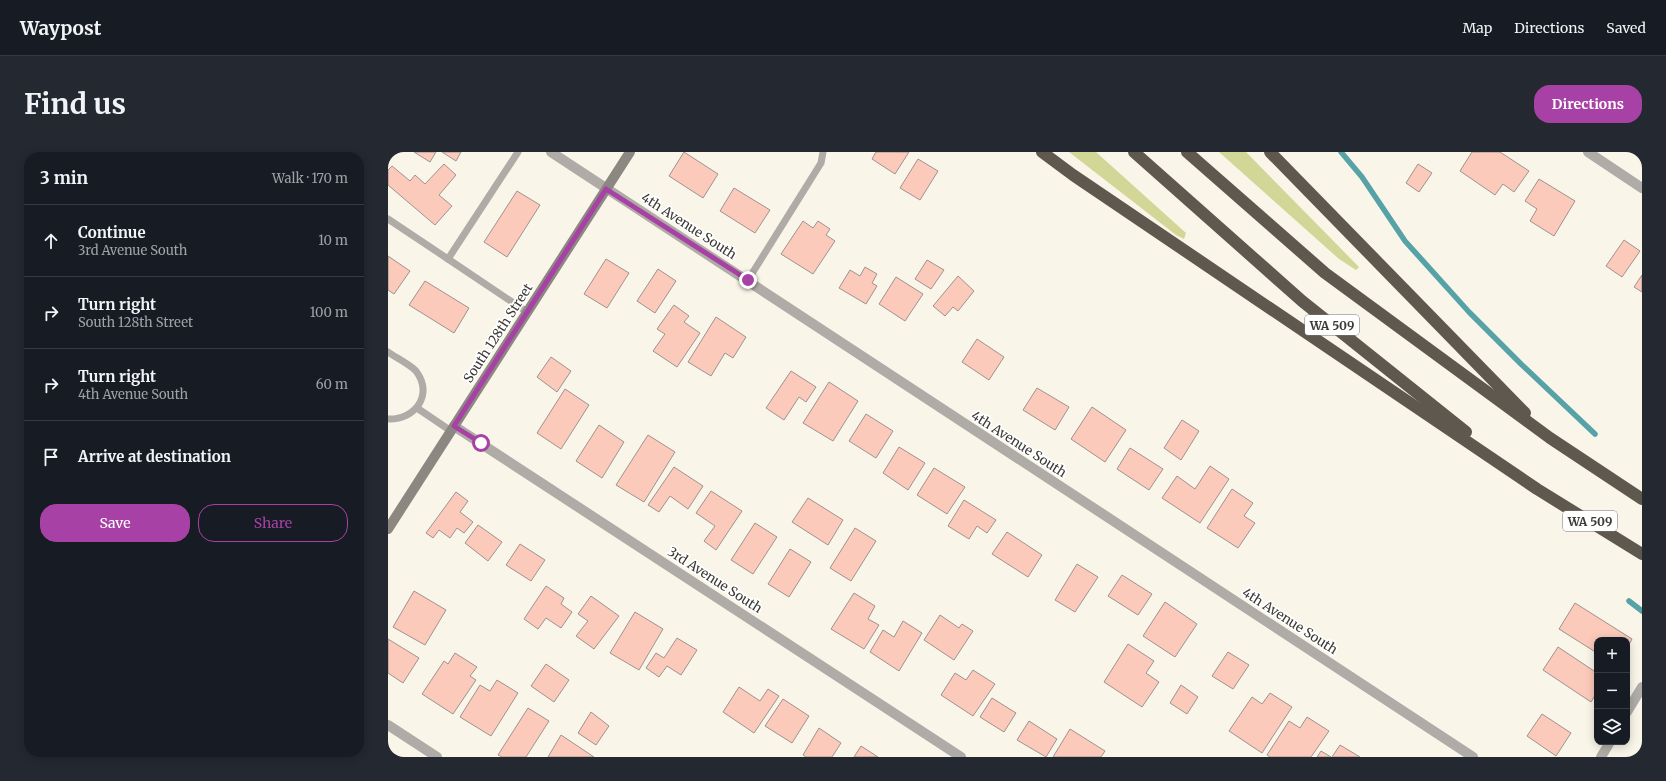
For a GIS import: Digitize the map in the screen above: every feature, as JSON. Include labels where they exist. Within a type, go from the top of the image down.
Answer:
[{"type":"highway","points":[[1042,152],[1073,175],[1537,489]]},
{"type":"highway","name":"WA 509","points":[[1134,152],[1302,302],[1537,489],[1642,554]]},
{"type":"highway","name":"WA 509","points":[[1188,152],[1325,272],[1550,438],[1642,498]]},
{"type":"highway","points":[[1270,152],[1550,438]]},
{"type":"main road","name":"South 128th Street","points":[[388,529],[630,152]]},
{"type":"street","name":"4th Avenue South","points":[[551,152],[1473,757]]},
{"type":"street","points":[[1588,152],[1642,188]]},
{"type":"street","name":"3rd Avenue South","points":[[453,428],[961,757]]},
{"type":"street","points":[[1629,709],[1642,687]]},
{"type":"street","points":[[388,725],[437,757]]},
{"type":"street","points":[[1601,757],[1608,745]]},
{"type":"lane","points":[[448,259],[518,152]]},
{"type":"lane","points":[[748,280],[821,163],[823,152]]},
{"type":"lane","points":[[388,219],[527,312]]},
{"type":"lane","points":[[388,352],[416,370],[422,383],[422,398],[417,408],[406,417],[388,419]]},
{"type":"lane","points":[[417,408],[453,428]]},
{"type":"green space","points":[[1069,152],[1096,152],[1186,233],[1184,239],[1176,235]]},
{"type":"green space","points":[[1219,152],[1246,152],[1359,267],[1356,270],[1339,259]]},
{"type":"building","points":[[414,152],[436,152],[430,162]]},
{"type":"building","points":[[442,152],[461,152],[456,161]]},
{"type":"building","points":[[684,152],[718,174],[703,198],[669,176]]},
{"type":"building","points":[[876,152],[909,152],[895,174],[872,159]]},
{"type":"building","points":[[1472,152],[1500,152],[1529,171],[1514,192],[1503,184],[1495,195],[1460,171]]},
{"type":"building","points":[[918,159],[938,171],[920,200],[900,188]]},
{"type":"building","points":[[444,164],[456,175],[439,195],[452,206],[435,225],[388,185],[388,170],[392,166],[410,181],[415,175],[425,184]]},
{"type":"building","points":[[1418,164],[1432,173],[1419,192],[1406,183]]},
{"type":"building","points":[[1539,179],[1575,201],[1554,236],[1530,221],[1537,209],[1525,201]]},
{"type":"building","points":[[734,188],[770,210],[755,233],[720,211]]},
{"type":"building","points":[[517,191],[540,205],[507,257],[484,242]]},
{"type":"building","points":[[803,221],[813,228],[818,221],[830,229],[826,235],[835,241],[813,274],[781,254]]},
{"type":"building","points":[[1624,240],[1640,251],[1622,277],[1606,266]]},
{"type":"building","points":[[388,256],[410,271],[394,294],[388,290]]},
{"type":"building","points":[[606,259],[629,273],[607,308],[584,294]]},
{"type":"building","points":[[927,260],[944,270],[931,289],[915,279]]},
{"type":"building","points":[[865,267],[877,274],[872,283],[877,286],[866,304],[839,288],[850,270],[860,276]]},
{"type":"building","points":[[658,269],[676,281],[655,313],[637,301]]},
{"type":"building","points":[[1642,275],[1642,292],[1634,287]]},
{"type":"building","points":[[958,276],[974,291],[958,311],[953,307],[945,316],[933,306]]},
{"type":"building","points":[[896,277],[923,294],[905,321],[879,304]]},
{"type":"building","points":[[425,281],[469,308],[454,333],[409,305]]},
{"type":"building","points":[[674,305],[689,316],[684,322],[700,333],[677,367],[653,351],[665,334],[657,329]]},
{"type":"building","points":[[716,317],[746,337],[733,358],[725,353],[711,376],[688,362]]},
{"type":"building","points":[[977,339],[1004,357],[989,380],[962,362]]},
{"type":"building","points":[[551,357],[571,371],[557,392],[537,377]]},
{"type":"building","points":[[791,371],[816,387],[806,402],[799,397],[784,420],[766,408]]},
{"type":"building","points":[[829,382],[858,401],[833,441],[803,423]]},
{"type":"building","points":[[1037,388],[1069,407],[1055,430],[1023,410]]},
{"type":"building","points":[[565,389],[589,405],[561,449],[537,433]]},
{"type":"building","points":[[1092,407],[1126,430],[1105,462],[1071,439]]},
{"type":"building","points":[[866,414],[893,431],[876,458],[849,441]]},
{"type":"building","points":[[1182,420],[1199,431],[1181,460],[1164,448]]},
{"type":"building","points":[[599,425],[624,442],[602,478],[576,461]]},
{"type":"building","points":[[648,435],[675,452],[644,502],[616,485]]},
{"type":"building","points":[[899,447],[925,463],[908,490],[883,473]]},
{"type":"building","points":[[1130,448],[1163,469],[1149,490],[1117,469]]},
{"type":"building","points":[[1210,466],[1229,479],[1200,523],[1162,498],[1177,476],[1195,489]]},
{"type":"building","points":[[674,467],[703,486],[688,509],[670,496],[659,512],[648,505]]},
{"type":"building","points":[[934,468],[965,487],[947,514],[917,495]]},
{"type":"building","points":[[1232,489],[1253,503],[1244,516],[1255,523],[1238,548],[1207,528]]},
{"type":"building","points":[[711,491],[742,511],[716,550],[704,541],[715,526],[696,513]]},
{"type":"building","points":[[456,492],[468,501],[460,512],[473,522],[464,533],[457,528],[450,538],[439,530],[433,538],[426,533]]},
{"type":"building","points":[[808,498],[843,520],[828,545],[792,522]]},
{"type":"building","points":[[964,500],[996,520],[987,533],[977,526],[969,539],[948,526]]},
{"type":"building","points":[[755,523],[777,537],[753,574],[731,560]]},
{"type":"building","points":[[478,525],[502,542],[488,561],[465,543]]},
{"type":"building","points":[[855,528],[876,541],[851,581],[830,568]]},
{"type":"building","points":[[1007,532],[1042,555],[1028,577],[992,554]]},
{"type":"building","points":[[520,544],[545,560],[531,581],[506,565]]},
{"type":"building","points":[[790,549],[811,562],[789,597],[768,584]]},
{"type":"building","points":[[1077,564],[1098,577],[1075,612],[1055,600]]},
{"type":"building","points":[[1122,575],[1152,594],[1138,615],[1108,596]]},
{"type":"building","points":[[546,586],[564,598],[561,604],[572,612],[561,628],[546,618],[538,629],[524,619]]},
{"type":"building","points":[[414,591],[446,610],[425,645],[393,627]]},
{"type":"building","points":[[854,593],[875,606],[868,619],[879,625],[864,649],[831,629]]},
{"type":"building","points":[[591,596],[619,616],[594,649],[576,636],[588,621],[578,614]]},
{"type":"building","points":[[1165,602],[1197,624],[1175,657],[1143,636]]},
{"type":"building","points":[[1575,603],[1629,637],[1594,637],[1594,651],[1559,629]]},
{"type":"building","points":[[635,612],[663,629],[639,670],[610,653]]},
{"type":"building","points":[[940,615],[959,628],[962,624],[973,631],[954,660],[924,640]]},
{"type":"building","points":[[903,621],[922,633],[899,671],[870,652],[883,630],[894,637]]},
{"type":"building","points":[[677,638],[697,650],[681,675],[667,666],[659,677],[646,668],[656,653],[664,658]]},
{"type":"building","points":[[388,639],[419,658],[403,683],[388,673]]},
{"type":"building","points":[[1128,644],[1154,661],[1146,673],[1159,682],[1142,707],[1104,682]]},
{"type":"building","points":[[1558,647],[1594,671],[1594,697],[1591,702],[1543,670]]},
{"type":"building","points":[[1228,652],[1249,665],[1233,689],[1212,676]]},
{"type":"building","points":[[455,653],[477,667],[470,676],[476,680],[453,714],[422,694],[444,661],[448,664]]},
{"type":"building","points":[[546,664],[569,680],[554,702],[531,686]]},
{"type":"building","points":[[973,670],[995,684],[973,716],[941,695],[955,673],[966,680]]},
{"type":"building","points":[[497,680],[518,693],[491,736],[460,717],[480,685],[490,691]]},
{"type":"building","points":[[1181,685],[1198,697],[1187,714],[1170,703]]},
{"type":"building","points":[[739,687],[760,701],[768,689],[779,696],[754,733],[723,712]]},
{"type":"building","points":[[1270,693],[1292,707],[1262,753],[1229,731],[1252,697],[1262,704]]},
{"type":"building","points":[[992,698],[1016,713],[1004,732],[980,717]]},
{"type":"building","points":[[783,699],[809,716],[792,743],[765,726]]},
{"type":"building","points":[[528,708],[549,721],[526,757],[502,757],[498,755]]},
{"type":"building","points":[[591,712],[609,726],[596,745],[578,733]]},
{"type":"building","points":[[1542,714],[1571,733],[1556,756],[1527,736]]},
{"type":"building","points":[[1307,717],[1329,731],[1311,757],[1270,757],[1267,755],[1289,721],[1300,728]]},
{"type":"building","points":[[1029,721],[1057,739],[1046,757],[1017,740]]},
{"type":"building","points":[[819,728],[841,743],[832,757],[806,757],[803,755]]},
{"type":"building","points":[[1070,729],[1105,751],[1101,757],[1053,757]]},
{"type":"building","points":[[561,735],[594,757],[548,757]]},
{"type":"building","points":[[1340,745],[1360,757],[1332,757]]},
{"type":"building","points":[[861,746],[878,757],[854,757]]},
{"type":"building","points":[[1321,751],[1331,757],[1317,757]]},
{"type":"waterway","points":[[1341,152],[1362,177],[1405,241],[1469,312],[1595,434]]},
{"type":"waterway","points":[[1629,601],[1642,611]]},
{"type":"route","points":[[481,443],[454,426],[606,189],[748,280]]}]
